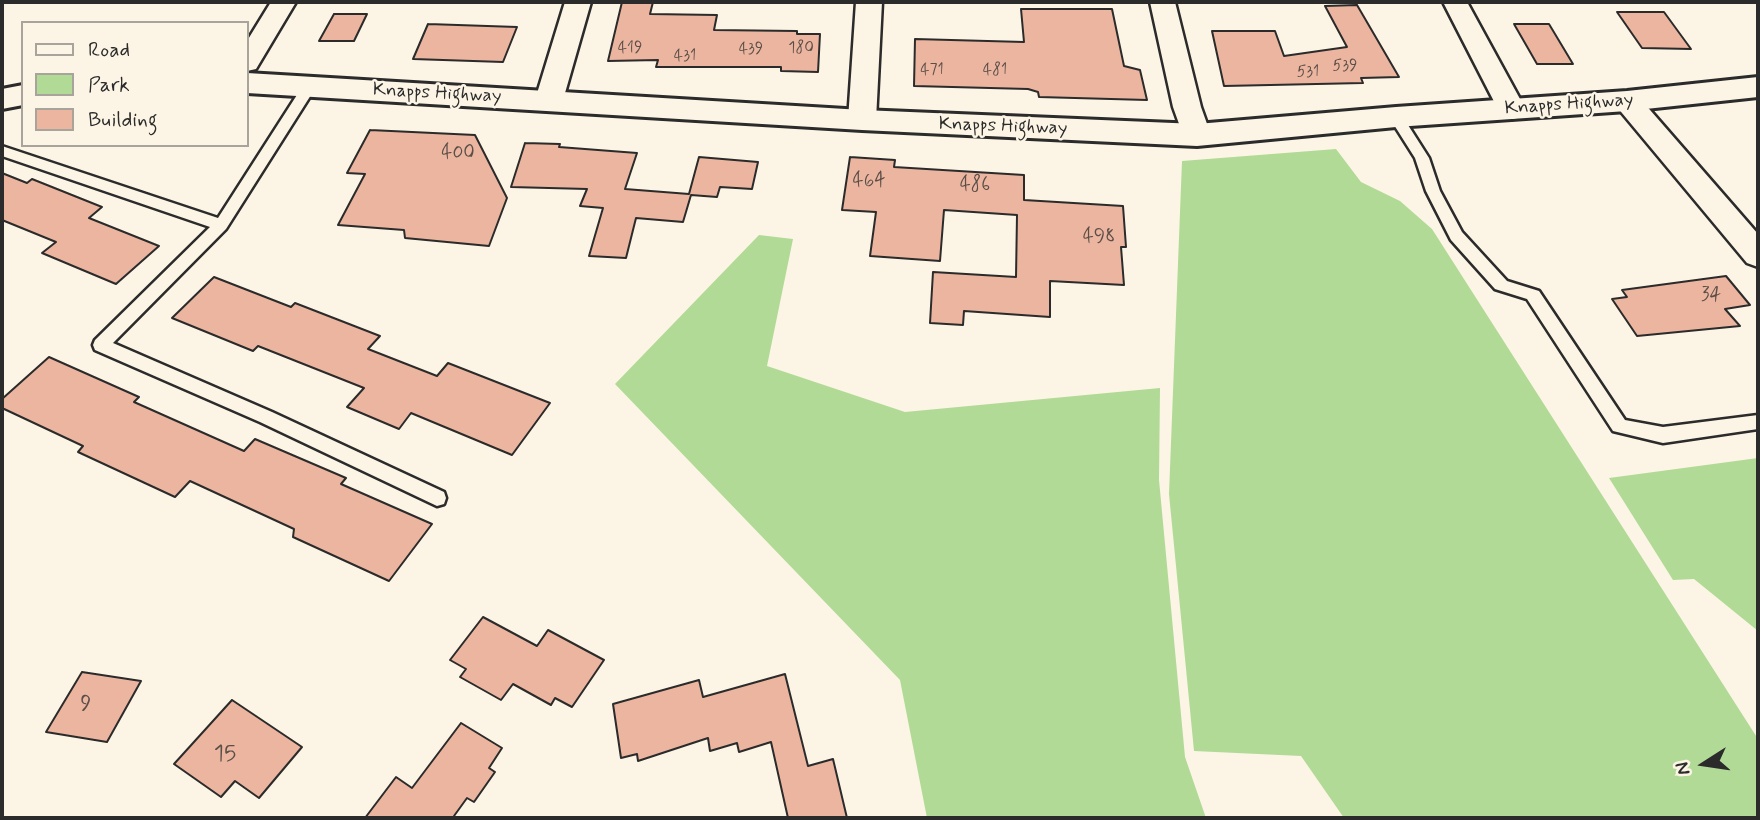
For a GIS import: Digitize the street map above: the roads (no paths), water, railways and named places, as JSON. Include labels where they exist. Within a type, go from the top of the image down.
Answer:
[{"type":"street","points":[[248,61],[283,2]]},
{"type":"street","points":[[549,100],[578,2]]},
{"type":"street","points":[[862,120],[869,2]]},
{"type":"street","points":[[1162,2],[1187,107],[1197,135]]},
{"type":"street","points":[[1455,2],[1512,110]]},
{"type":"street","name":"Knapps Highway","points":[[248,83],[862,120],[1197,135],[1396,117],[1627,101],[1758,87]]},
{"type":"street","points":[[2,99],[21,94]]},
{"type":"street","points":[[1627,101],[1758,255]]},
{"type":"lane","points":[[309,87],[221,225],[101,345],[266,417],[437,498]]},
{"type":"lane","points":[[1396,117],[1422,158],[1433,191],[1456,236],[1501,285],[1533,295],[1619,426],[1663,435],[1758,422]]},
{"type":"lane","points":[[2,151],[221,225]]}]
